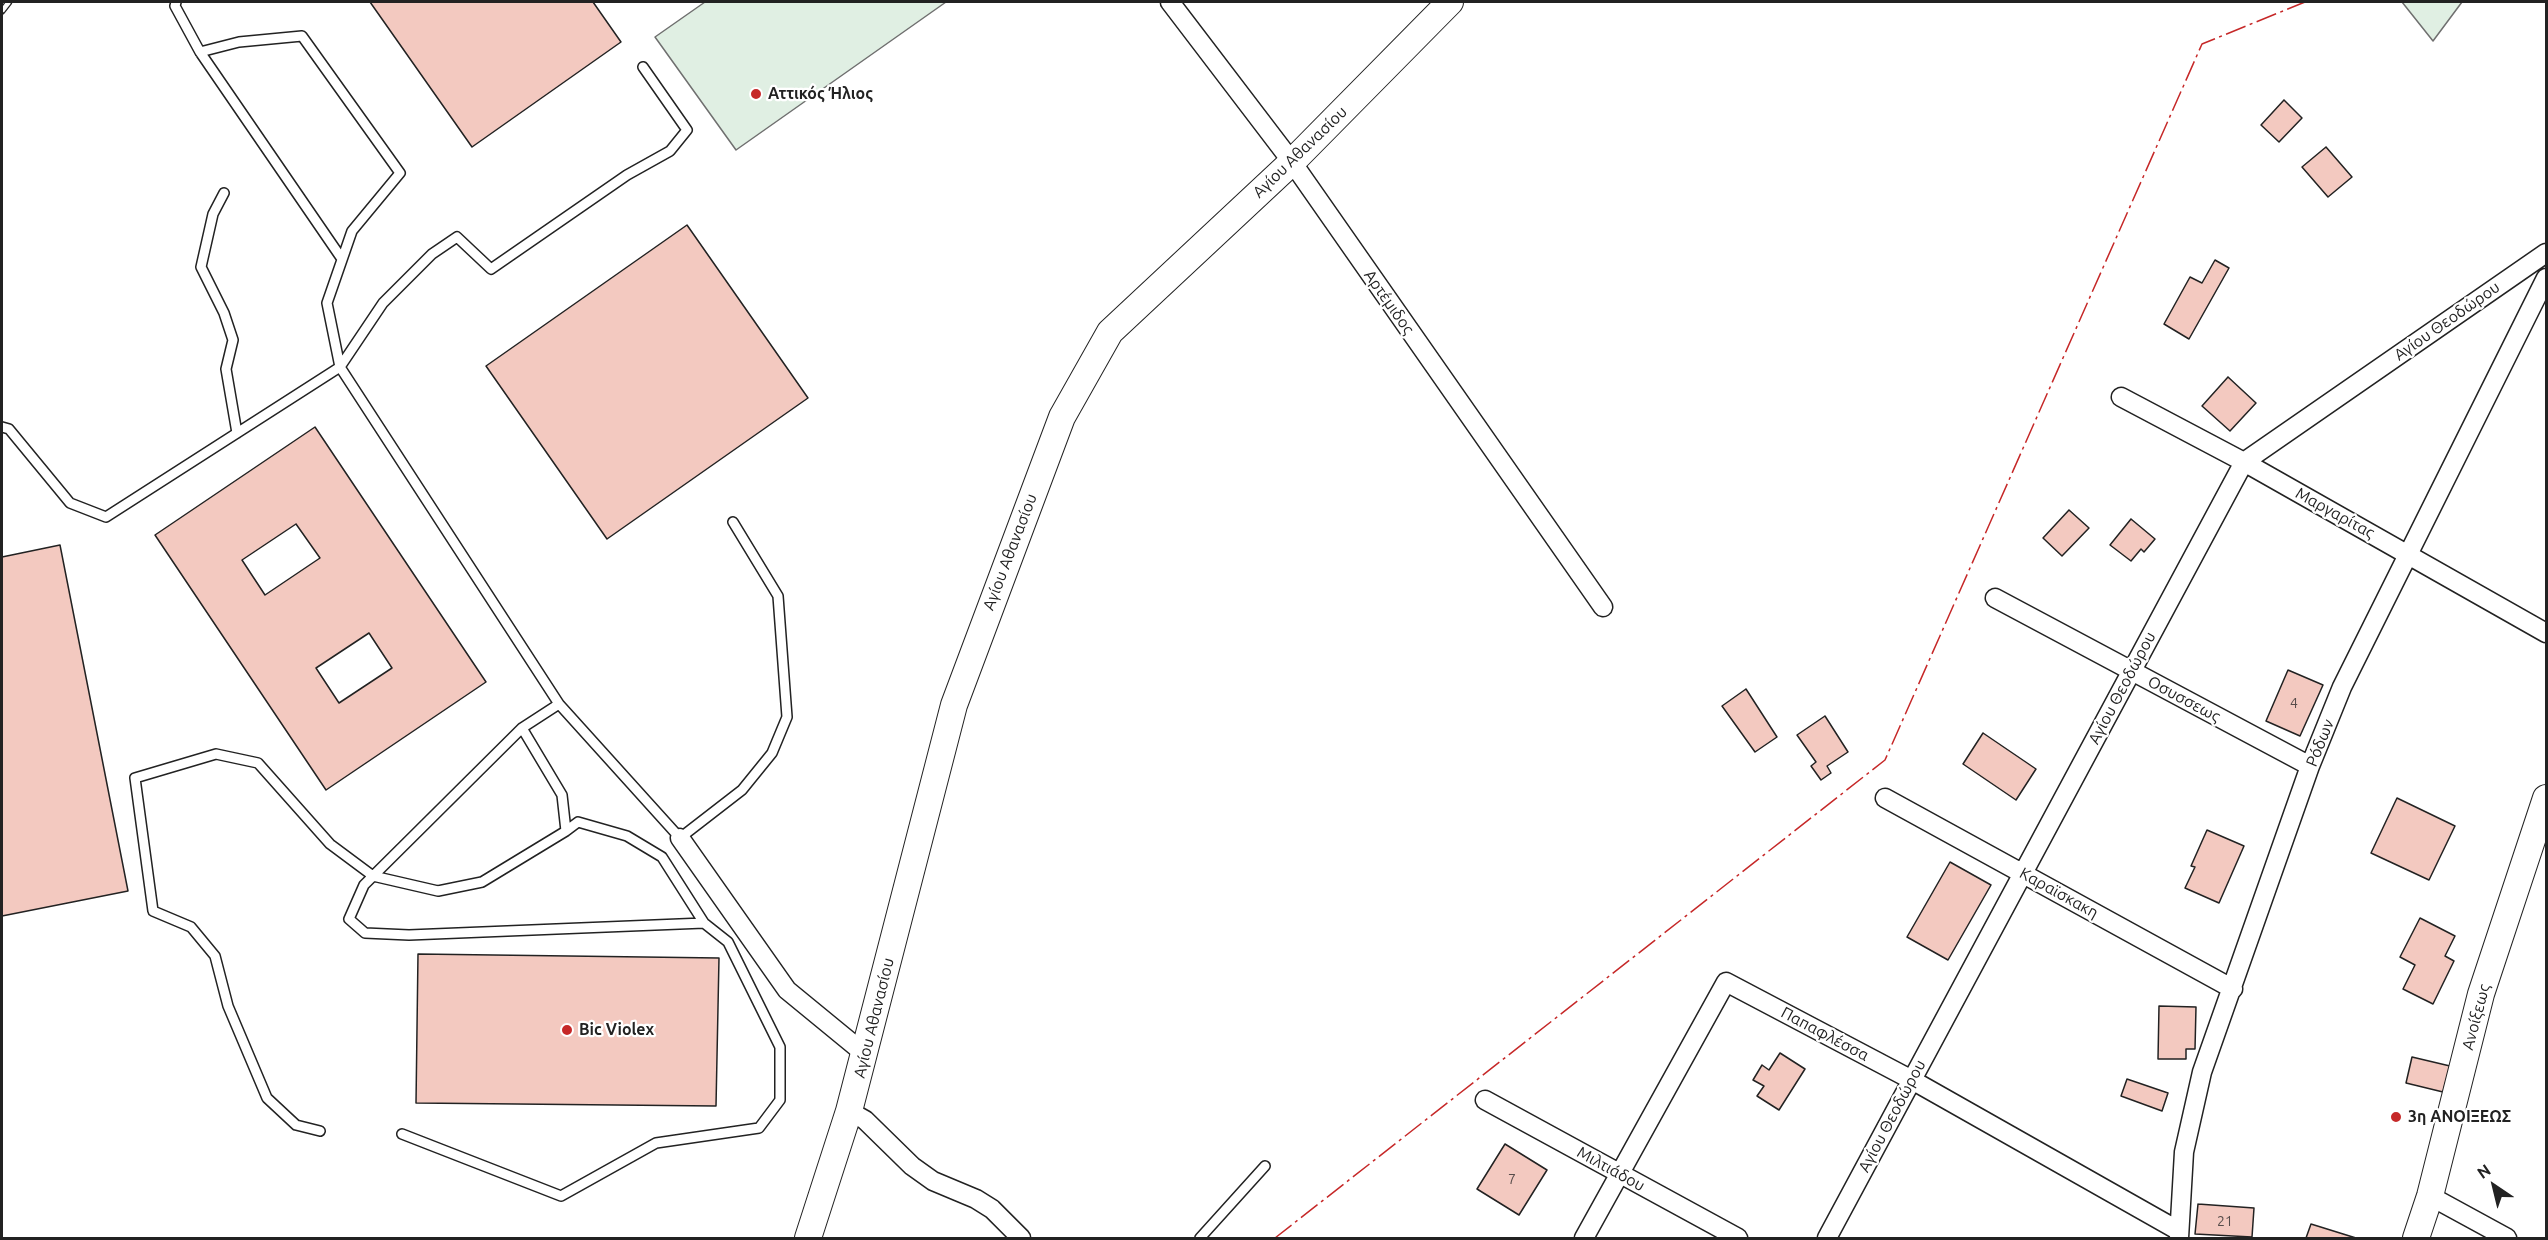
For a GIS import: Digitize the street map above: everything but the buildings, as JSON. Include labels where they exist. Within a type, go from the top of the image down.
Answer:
[{"type":"street","name":"Αρτέμιδος","points":[[1170,2],[1292,162],[1603,607]]},
{"type":"street","name":"Αγίου Αθανασίου","points":[[808,1239],[865,1054],[954,705],[1062,417],[1110,332],[1292,162],[1450,2]]},
{"type":"street","name":"Αγίου Θεοδώρου","points":[[1827,1239],[2244,462],[2547,253]]},
{"type":"street","name":"Ρόδων","points":[[2179,1235],[2184,1152],[2202,1072],[2310,766],[2342,687],[2547,278]]},
{"type":"street","name":"Μαργαρίτας","points":[[2121,397],[2244,462],[2547,633]]},
{"type":"street","name":"Οσυσσεως","points":[[1995,598],[2310,766]]},
{"type":"street","name":"Καραϊσκακη","points":[[1885,798],[2233,989]]},
{"type":"street","name":"Ανοίξεως","points":[[2416,1239],[2430,1196],[2481,994],[2547,798]]},
{"type":"street","points":[[680,838],[787,990],[865,1054]]},
{"type":"street","name":"Παπαφλέσσα","points":[[1584,1239],[1726,982],[1912,1080],[2179,1235]]},
{"type":"street","name":"Μιλτιάδου","points":[[1485,1100],[1738,1239]]},
{"type":"street","points":[[849,1111],[865,1120],[912,1166],[933,1181],[976,1199],[992,1209],[1021,1239]]},
{"type":"street","points":[[2430,1196],[2507,1239]]},
{"type":"lane","points":[[176,2],[175,6],[200,52],[342,259]]},
{"type":"lane","points":[[200,52],[239,42],[303,36],[400,173],[352,231],[327,303],[340,367],[559,704],[680,838],[742,790],[772,753],[787,717],[778,596],[733,522]]},
{"type":"lane","points":[[2,427],[9,429],[70,503],[106,517],[340,367],[383,303],[432,254],[457,237],[491,269],[627,175],[670,151],[687,130],[643,67]]},
{"type":"lane","points":[[224,193],[213,214],[201,267],[224,313],[233,340],[226,369],[237,433]]},
{"type":"lane","points":[[559,704],[522,728],[364,885],[349,919],[366,933],[409,935],[704,923]]},
{"type":"lane","points":[[522,728],[562,795],[566,831]]},
{"type":"lane","points":[[320,1131],[296,1125],[267,1098],[228,1006],[215,956],[191,927],[153,911],[135,778],[216,754],[258,763],[330,844],[373,876],[438,891],[482,882],[579,822],[627,836],[662,857],[704,923],[728,942],[780,1047],[780,1100],[759,1128],[656,1143],[561,1196],[402,1134]]},
{"type":"lane","points":[[1200,1239],[1265,1166]]},
{"type":"green space","name":"Αττικός Ήλιος","points":[[705,2],[946,2],[736,150],[655,37]]},
{"type":"green space","points":[[2402,2],[2462,2],[2433,41]]},
{"type":"railway","points":[[2,11],[9,2]]},
{"type":"power","points":[[1275,1238],[1885,760],[2202,44],[2305,2]]},
{"type":"place","name":"Αττικός Ήλιος","points":[[756,94]]},
{"type":"place","name":"Bic Violex","points":[[567,1030]]},
{"type":"place","name":"3η ΑΝΟΙΞΕΩΣ","points":[[2396,1117]]}]
